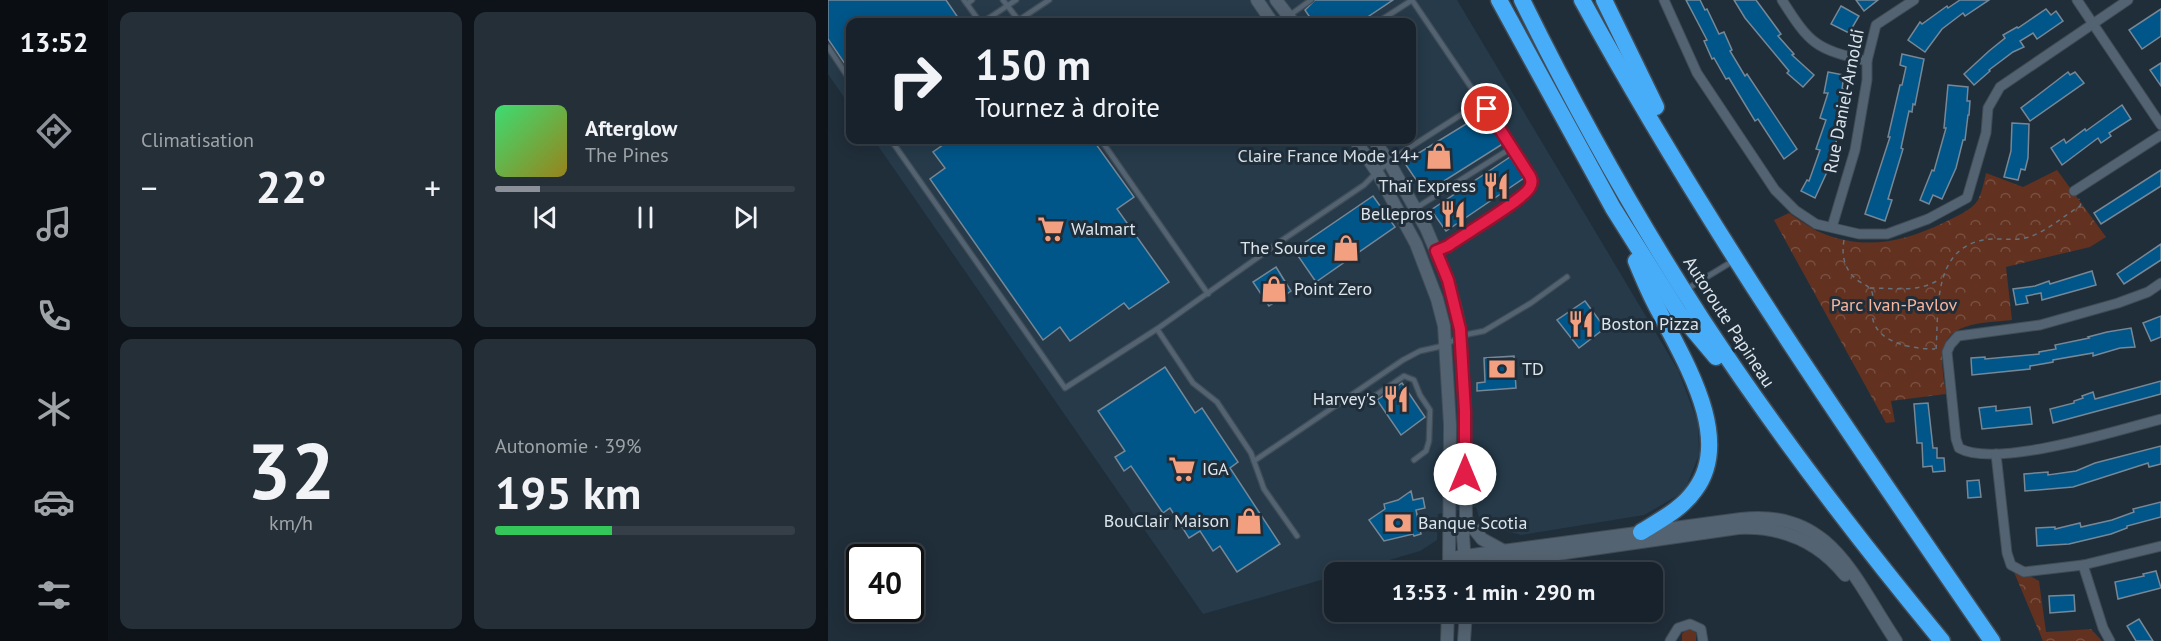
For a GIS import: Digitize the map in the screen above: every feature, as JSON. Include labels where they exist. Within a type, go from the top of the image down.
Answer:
[{"type":"highway","points":[[1499,0],[1613,208],[1679,313],[1778,431]]},
{"type":"highway","name":"Autoroute Papineau","points":[[1522,0],[1593,137],[1684,291],[1778,431],[1875,559],[1942,641]]},
{"type":"highway","points":[[1582,0],[1712,221],[1821,393],[1992,641]]},
{"type":"highway","points":[[1604,0],[1712,221]]},
{"type":"highway","points":[[1613,208],[1698,393],[1708,431],[1708,457],[1702,480],[1697,489],[1681,506],[1641,532]]},
{"type":"street","points":[[1257,0],[1269,18]]},
{"type":"street","points":[[1276,0],[1289,18]]},
{"type":"street","points":[[1664,0],[1697,73],[1775,190],[1795,210],[1816,224],[1859,234],[1887,234],[1928,219],[1967,198],[1986,133],[1988,108],[2000,87],[2128,0]]},
{"type":"street","points":[[1782,0],[1802,32],[1814,43],[1840,55],[1867,61]]},
{"type":"street","name":"Rue Daniel-Arnoldi","points":[[1832,227],[1855,150],[1867,80],[1867,61],[1876,25],[1914,0]]},
{"type":"street","points":[[2077,0],[2161,125]]},
{"type":"street","points":[[2074,191],[2161,135]]},
{"type":"street","points":[[1358,144],[1377,172],[1408,228],[1437,299],[1444,326],[1450,425],[1449,562]]},
{"type":"street","points":[[1377,144],[1416,208],[1450,288],[1460,338],[1465,411],[1465,562]]},
{"type":"street","points":[[2161,283],[2148,292],[2118,303],[2040,325],[1958,336],[1947,352],[1959,448],[1967,453],[1996,454],[2074,443],[2161,419]]},
{"type":"street","points":[[1996,454],[2007,553],[2011,565],[2024,572],[2083,565],[2161,546]]},
{"type":"street","points":[[1475,562],[1504,551],[1754,518],[1778,519],[1797,525],[1821,537],[1839,554],[1896,641]]},
{"type":"street","points":[[1466,519],[1482,539],[1504,551]]},
{"type":"street","points":[[1494,562],[1726,530],[1768,528],[1789,533],[1821,551],[1839,568],[1885,625]]},
{"type":"street","points":[[2083,565],[2103,628],[2110,641]]},
{"type":"street","points":[[1447,641],[1448,622]]},
{"type":"street","points":[[1464,641],[1465,622]]},
{"type":"street","points":[[1670,641],[1678,628],[1690,624],[1701,629],[1703,641]]},
{"type":"lane","points":[[972,0],[965,2],[978,18]]},
{"type":"lane","points":[[1003,0],[1016,18]]},
{"type":"lane","points":[[988,18],[1016,0]]},
{"type":"lane","points":[[1024,18],[1049,0]]},
{"type":"lane","points":[[1291,18],[1311,0]]},
{"type":"lane","points":[[1384,18],[1412,0],[1481,102],[1491,112],[1531,178],[1531,185],[1528,189],[1448,246],[1436,251]]},
{"type":"lane","points":[[828,47],[846,74]]},
{"type":"lane","points":[[1416,143],[1481,102]]},
{"type":"lane","points":[[894,144],[1065,388],[1208,294],[1364,184],[1415,144]]},
{"type":"lane","points":[[1104,144],[1208,294]]},
{"type":"lane","points":[[1416,208],[1513,147]]},
{"type":"lane","points":[[1684,291],[1736,260]]},
{"type":"lane","points":[[1254,461],[1354,395],[1402,360],[1420,351],[1490,328],[1567,277]]},
{"type":"lane","points":[[1157,329],[1193,384],[1217,402],[1251,453],[1264,489],[1297,536]]},
{"type":"lane","points":[[1360,406],[1404,376],[1414,380],[1430,410],[1429,441],[1426,451],[1414,460]]},
{"type":"path","points":[[1936,349],[1941,278],[1953,257],[1970,244],[1989,239],[2013,240],[2030,237],[2082,203],[2074,191]]},
{"type":"path","points":[[1846,231],[1843,247],[1844,262],[1851,275],[1870,288],[1919,288],[1941,278]]},
{"type":"path","points":[[1870,288],[1873,297]]},
{"type":"path","points":[[1878,288],[1874,291],[1873,297],[1873,322],[1885,338],[1921,349],[1947,352]]},
{"type":"shaded area","points":[[828,0],[1457,0],[1678,370],[1698,423],[1699,455],[1684,492],[1644,515],[1521,535],[1481,524],[1476,507],[1438,514],[1437,540],[1420,551],[1382,562],[1324,562],[1324,579],[1203,614],[877,144],[1416,144],[1416,18],[846,18],[846,100],[828,74]]},
{"type":"green space","name":"Parc Ivan-Pavlov","points":[[2057,170],[2106,237],[2090,247],[2006,267],[2012,320],[1968,326],[1950,336],[1944,345],[1942,357],[1946,394],[1891,401],[1895,422],[1886,423],[1774,220],[1789,213],[1817,231],[1850,241],[1866,243],[1897,240],[1927,230],[1957,216],[1975,204],[1983,187],[1986,173],[2023,187]]},
{"type":"green space","points":[[2011,565],[2039,581],[2046,632],[2091,629],[2102,641],[2043,641]]},
{"type":"green space","points":[[1686,630],[1696,633],[1696,641],[1682,641],[1682,634]]},
{"type":"building","points":[[828,0],[946,0],[958,18],[846,18],[845,64],[828,39]]},
{"type":"building","points":[[1315,0],[1393,0],[1366,18],[1310,18],[1305,10]]},
{"type":"building","points":[[1686,0],[1700,0],[1705,10],[1707,9],[1719,34],[1724,32],[1732,50],[1730,51],[1745,76],[1747,74],[1797,149],[1784,159],[1758,119],[1755,121],[1729,78],[1726,79],[1714,58],[1712,59],[1704,41],[1707,40]]},
{"type":"building","points":[[1734,0],[1756,0],[1781,34],[1778,36],[1794,54],[1792,55],[1814,75],[1803,87],[1787,73],[1789,71],[1745,18]]},
{"type":"building","points":[[1856,0],[1878,0],[1864,11]]},
{"type":"building","points":[[1960,0],[1989,0],[1965,16],[1963,13],[1942,29],[1925,52],[1908,40],[1920,22],[1922,24],[1947,6],[1948,8]]},
{"type":"building","points":[[1841,6],[1859,16],[1849,33],[1831,24]]},
{"type":"building","points":[[2046,9],[2051,15],[2056,11],[2063,21],[2037,39],[2033,33],[2020,41],[2024,47],[2013,52],[1989,70],[1974,85],[1964,74],[2005,38],[2003,35]]},
{"type":"building","points":[[2161,9],[2161,36],[2142,49],[2129,30]]},
{"type":"building","points":[[1902,54],[1924,59],[1915,105],[1913,104],[1912,112],[1909,111],[1901,148],[1903,149],[1888,199],[1892,200],[1885,221],[1865,214],[1890,137],[1888,137],[1906,67],[1900,65]]},
{"type":"building","points":[[2161,63],[2161,86],[2150,70]]},
{"type":"building","points":[[1828,72],[1844,75],[1842,89],[1845,89],[1841,110],[1843,110],[1833,138],[1837,139],[1830,160],[1832,161],[1815,198],[1801,191],[1807,180],[1809,181],[1820,150],[1816,149],[1826,120],[1820,118],[1828,93],[1824,93]]},
{"type":"building","points":[[2068,72],[2070,75],[2075,72],[2084,83],[2030,121],[2021,108]]},
{"type":"building","points":[[1948,85],[1968,87],[1969,115],[1965,140],[1963,140],[1956,168],[1942,199],[1933,195],[1929,204],[1920,200],[1932,170],[1934,171],[1946,128],[1944,128]]},
{"type":"building","points":[[2122,105],[2131,119],[2109,133],[2111,136],[2101,143],[2098,138],[2062,165],[2051,148],[2064,139],[2066,143],[2085,129],[2086,131]]},
{"type":"building","points":[[1484,113],[1502,139],[1501,145],[1425,193],[1404,162]]},
{"type":"building","points":[[2012,123],[2029,124],[2028,158],[2025,170],[2021,169],[2018,180],[2004,177],[2011,151]]},
{"type":"building","points":[[944,144],[1096,144],[1134,197],[1117,209],[1169,282],[1129,309],[1124,303],[1070,341],[1060,327],[1043,340],[930,179],[945,168],[933,152]]},
{"type":"building","points":[[1510,157],[1524,178],[1446,231],[1431,210]]},
{"type":"building","points":[[2161,170],[2161,186],[2101,224],[2094,213]]},
{"type":"building","points":[[1373,196],[1395,227],[1316,282],[1294,250]]},
{"type":"building","points":[[2161,244],[2161,260],[2124,284],[2117,274]]},
{"type":"building","points":[[1276,267],[1291,291],[1269,306],[1253,282]]},
{"type":"building","points":[[2092,271],[2096,285],[2042,300],[2041,293],[2026,296],[2028,303],[2016,305],[2013,289],[2035,286],[2049,281],[2050,284]]},
{"type":"building","name":"Boston Pizza","points":[[1585,301],[1605,328],[1579,348],[1557,320]]},
{"type":"building","points":[[2161,316],[2161,337],[2151,341],[2143,323]]},
{"type":"building","points":[[2131,328],[2135,347],[2120,348],[2093,356],[2093,353],[2053,360],[2053,362],[2030,366],[2030,369],[1972,375],[1971,358],[1985,357],[1985,359],[2039,354],[2039,352],[2056,349],[2055,345]]},
{"type":"building","points":[[1514,356],[1516,388],[1477,391],[1477,383],[1485,382],[1484,358]]},
{"type":"building","name":"IGA","points":[[1165,367],[1195,413],[1202,408],[1238,462],[1230,468],[1280,544],[1237,572],[1220,546],[1213,551],[1200,531],[1189,538],[1170,508],[1163,513],[1131,466],[1124,471],[1115,457],[1125,451],[1098,411]]},
{"type":"building","points":[[2161,381],[2161,394],[2053,423],[2050,409],[2074,403],[2083,398],[2082,396],[2093,392],[2095,399]]},
{"type":"building","points":[[1402,383],[1425,417],[1401,435],[1377,400]]},
{"type":"building","points":[[1928,403],[1933,448],[1937,448],[1937,458],[1944,458],[1945,471],[1933,472],[1932,466],[1923,467],[1922,443],[1917,443],[1914,404]]},
{"type":"building","points":[[1996,406],[1996,411],[2030,407],[2032,424],[1982,429],[1979,408]]},
{"type":"building","points":[[2161,446],[2161,464],[2149,467],[2148,463],[2073,487],[2025,491],[2024,474],[2048,472],[2048,475],[2076,471],[2095,463]]},
{"type":"building","points":[[1979,480],[1981,497],[1968,498],[1967,481]]},
{"type":"building","points":[[1411,491],[1413,500],[1423,498],[1425,508],[1416,510],[1421,534],[1384,541],[1369,520],[1385,509],[1384,504],[1398,500]]},
{"type":"building","points":[[2161,502],[2161,517],[2127,526],[2111,534],[2069,544],[2037,546],[2036,528],[2055,527],[2055,529],[2080,523],[2081,527],[2112,520],[2134,512],[2133,509]]},
{"type":"building","points":[[2156,571],[2161,588],[2118,599],[2115,582]]},
{"type":"building","points":[[2074,595],[2075,611],[2050,613],[2049,596]]},
{"type":"building","points":[[2139,619],[2153,641],[2136,641],[2127,626]]},
{"type":"place","name":"Claire France Mode 14+","points":[[1439,156]]},
{"type":"place","name":"Thaï Express","points":[[1496,186]]},
{"type":"place","name":"Bellepros","points":[[1453,214]]},
{"type":"place","name":"Walmart","points":[[1051,229]]},
{"type":"place","name":"The Source","points":[[1346,248]]},
{"type":"place","name":"Point Zero","points":[[1274,289]]},
{"type":"place","name":"Boston Pizza","points":[[1581,324]]},
{"type":"place","name":"TD","points":[[1502,369]]},
{"type":"place","name":"Harvey's","points":[[1396,399]]},
{"type":"place","name":"IGA","points":[[1182,469]]},
{"type":"place","name":"BouClair Maison","points":[[1249,521]]},
{"type":"place","name":"Banque Scotia","points":[[1398,523]]},
{"type":"route","points":[[1465,474],[1465,411],[1460,329],[1448,280],[1436,251],[1448,246],[1515,201],[1531,185],[1531,178],[1487,109]]}]
